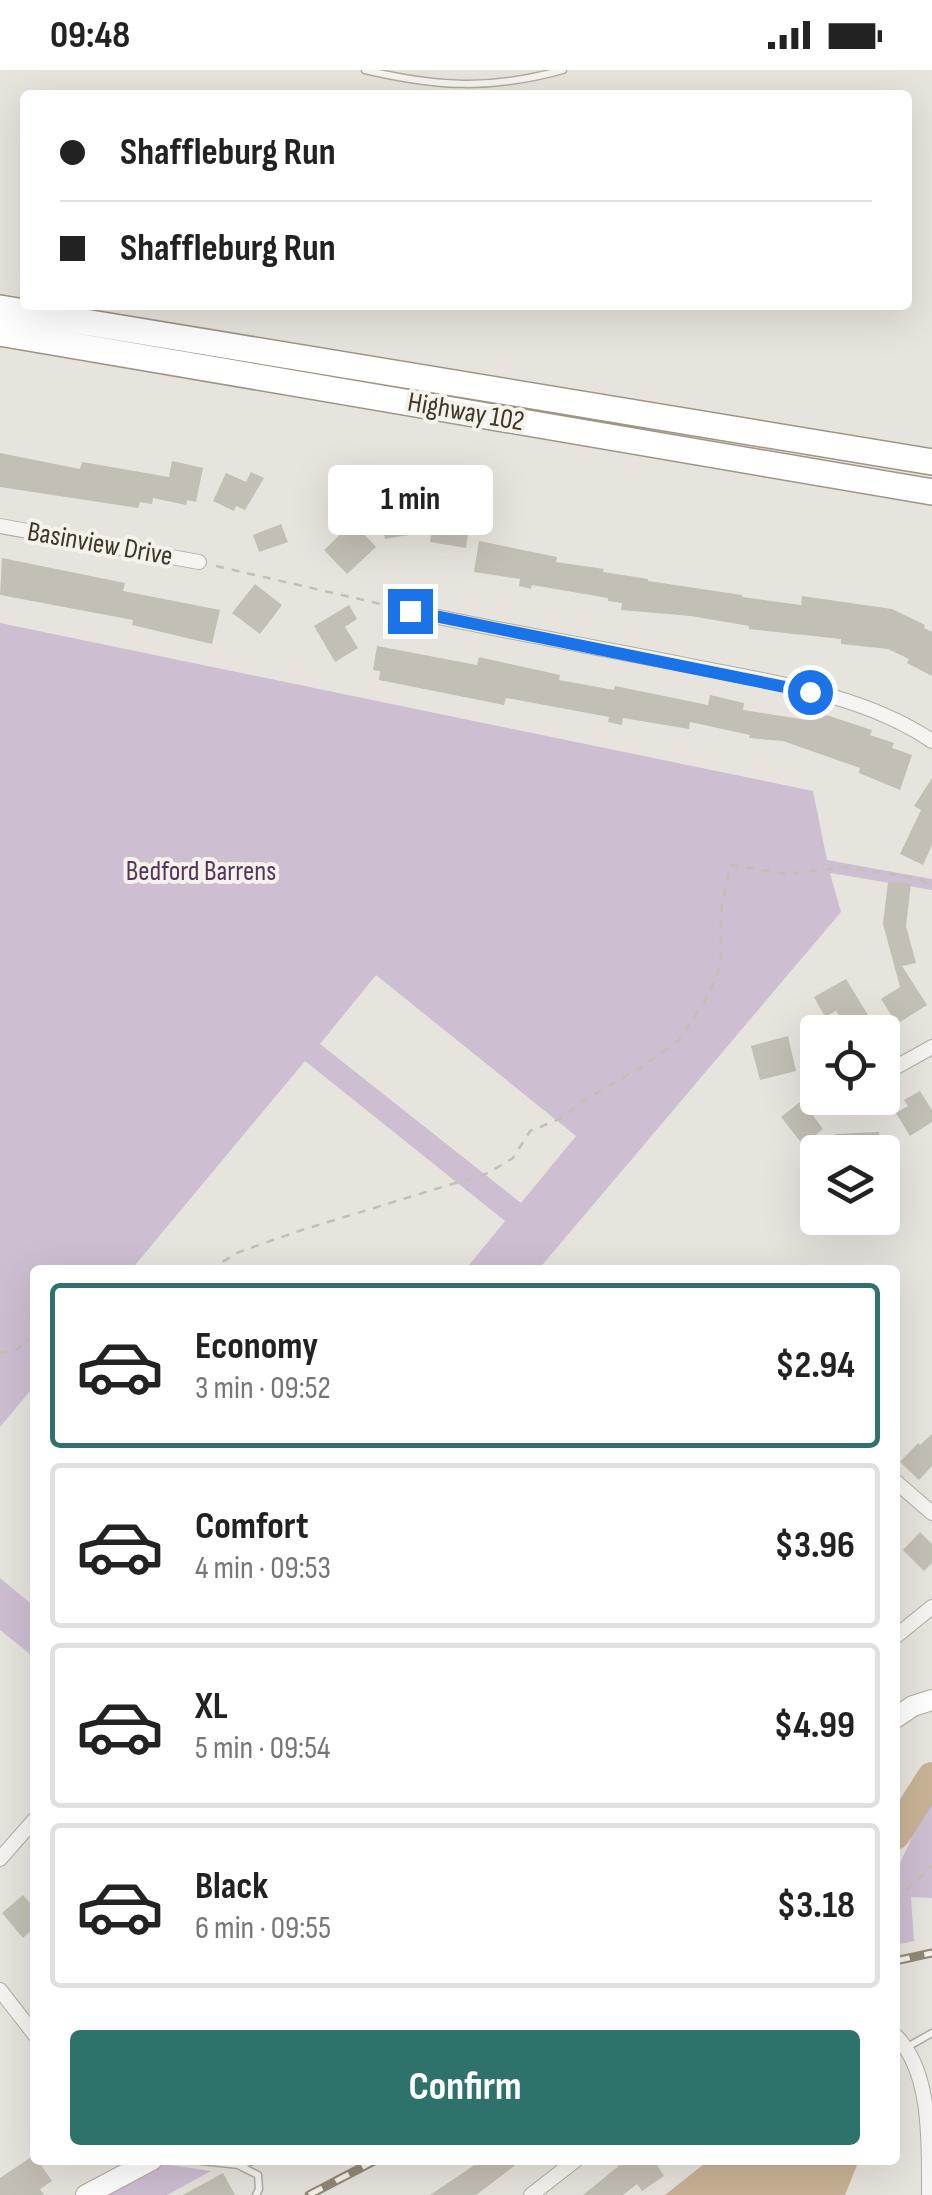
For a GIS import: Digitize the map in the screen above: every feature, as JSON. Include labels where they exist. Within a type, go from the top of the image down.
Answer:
[{"type":"highway","name":"Highway 102","points":[[0,308],[932,462]]},
{"type":"highway","name":"Highway 102","points":[[0,333],[932,492]]},
{"type":"main road","points":[[900,1715],[932,1700]]},
{"type":"main road","points":[[86,2195],[134,2165]]},
{"type":"street","name":"Basinview Drive","points":[[0,526],[199,562]]},
{"type":"street","points":[[410,611],[820,694],[882,712],[932,740]]},
{"type":"street","points":[[900,1065],[932,1047]]},
{"type":"street","points":[[900,1485],[932,1513]]},
{"type":"street","points":[[900,1632],[932,1608]]},
{"type":"street","points":[[0,1859],[30,1825]]},
{"type":"street","points":[[0,1990],[30,2029]]},
{"type":"street","points":[[900,2039],[922,2070],[928,2098],[929,2195]]},
{"type":"street","points":[[531,2195],[570,2165]]},
{"type":"lane","points":[[365,70],[402,79],[485,86],[563,70]]},
{"type":"lane","points":[[908,2046],[932,2033]]},
{"type":"lane","points":[[239,2165],[258,2175],[260,2189],[256,2195]]},
{"type":"path","points":[[199,562],[410,611]]},
{"type":"path","points":[[217,1265],[239,1252],[302,1230],[488,1173],[513,1158],[530,1132],[562,1118],[679,1040],[707,998],[721,964],[721,912],[730,865],[787,874],[846,867],[917,878],[932,886]]},
{"type":"path","points":[[0,1353],[15,1350],[30,1339]]},
{"type":"path","points":[[900,1896],[932,1866]]},
{"type":"green space","name":"Bedford Barrens","points":[[0,623],[813,791],[827,860],[932,879],[932,890],[830,873],[841,912],[542,1265],[469,1265],[505,1221],[305,1061],[135,1265],[30,1265],[30,1391],[0,1427]],"holes":[[[376,975],[576,1136],[521,1203],[320,1044]]]},
{"type":"green space","points":[[0,1578],[30,1603],[30,1654],[0,1630]]},
{"type":"green space","points":[[932,1778],[932,1898],[911,1897],[914,1941],[900,1944],[900,1863]]},
{"type":"green space","points":[[161,2165],[211,2171],[167,2195],[103,2195]]},
{"type":"shaded area","points":[[703,2165],[857,2165],[845,2195],[665,2195]]},
{"type":"building","points":[[0,453],[80,469],[82,462],[169,477],[172,461],[203,468],[196,502],[187,500],[186,505],[153,498],[152,504],[140,502],[138,508],[0,487]]},
{"type":"building","points":[[251,472],[264,478],[245,510],[236,506],[234,511],[213,501],[226,473],[246,482]]},
{"type":"building","points":[[418,506],[418,510],[470,519],[466,548],[430,542],[432,531],[385,539],[380,512]]},
{"type":"building","points":[[353,522],[376,547],[347,574],[324,550]]},
{"type":"building","points":[[281,524],[288,542],[259,552],[253,535]]},
{"type":"building","points":[[479,541],[557,557],[556,562],[742,597],[801,605],[802,596],[892,609],[932,632],[932,676],[888,649],[841,644],[841,639],[749,629],[691,616],[621,610],[622,603],[608,598],[519,586],[520,579],[474,572]]},
{"type":"building","points":[[2,558],[125,583],[123,591],[220,610],[212,644],[132,625],[133,620],[0,595]]},
{"type":"building","points":[[255,584],[282,605],[260,634],[232,613]]},
{"type":"building","points":[[349,605],[357,619],[345,627],[358,648],[335,662],[314,626]]},
{"type":"building","points":[[377,646],[477,665],[479,657],[560,675],[559,680],[614,690],[615,686],[708,705],[710,695],[744,703],[743,710],[807,720],[811,710],[872,730],[870,735],[894,743],[892,748],[912,755],[900,790],[859,773],[860,768],[783,741],[749,738],[750,735],[690,722],[689,729],[623,718],[622,725],[608,722],[609,717],[506,698],[504,705],[379,680],[380,671],[373,670]]},
{"type":"building","points":[[932,778],[932,845],[923,865],[900,854],[921,810],[914,806]]},
{"type":"building","points":[[888,882],[911,884],[906,926],[916,963],[902,966],[927,1005],[900,1022],[900,1015],[891,1015],[881,999],[900,987],[883,924]]},
{"type":"building","points":[[846,979],[868,1015],[838,1015],[836,1011],[824,1015],[814,997]]},
{"type":"building","points":[[788,1036],[796,1071],[760,1080],[751,1046]]},
{"type":"building","points":[[920,1091],[932,1110],[932,1122],[910,1136],[897,1115],[908,1106],[904,1100]]},
{"type":"building","points":[[800,1102],[800,1115],[813,1115],[823,1129],[816,1135],[800,1135],[800,1141],[781,1117]]},
{"type":"building","points":[[879,1132],[879,1135],[835,1135]]},
{"type":"building","points":[[932,1434],[932,1466],[919,1480],[900,1462]]},
{"type":"building","points":[[920,1532],[932,1544],[932,1563],[924,1571],[903,1550]]},
{"type":"building","points":[[23,1895],[30,1903],[30,1932],[23,1938],[2,1913]]},
{"type":"building","points":[[30,2158],[30,2165],[41,2165],[52,2181],[40,2189],[44,2195],[0,2195],[0,2178]]},
{"type":"building","points":[[475,2165],[515,2165],[476,2195],[430,2195]]},
{"type":"building","points":[[620,2165],[657,2165],[664,2176],[642,2191],[637,2184],[623,2195],[583,2195]]},
{"type":"building","points":[[223,2173],[235,2195],[183,2195]]},
{"type":"waterway","points":[[900,1827],[932,1777]]},
{"type":"railway","points":[[900,1960],[932,1953]]},
{"type":"railway","points":[[309,2195],[366,2165]]},
{"type":"route","points":[[410,611],[810,692]]}]
